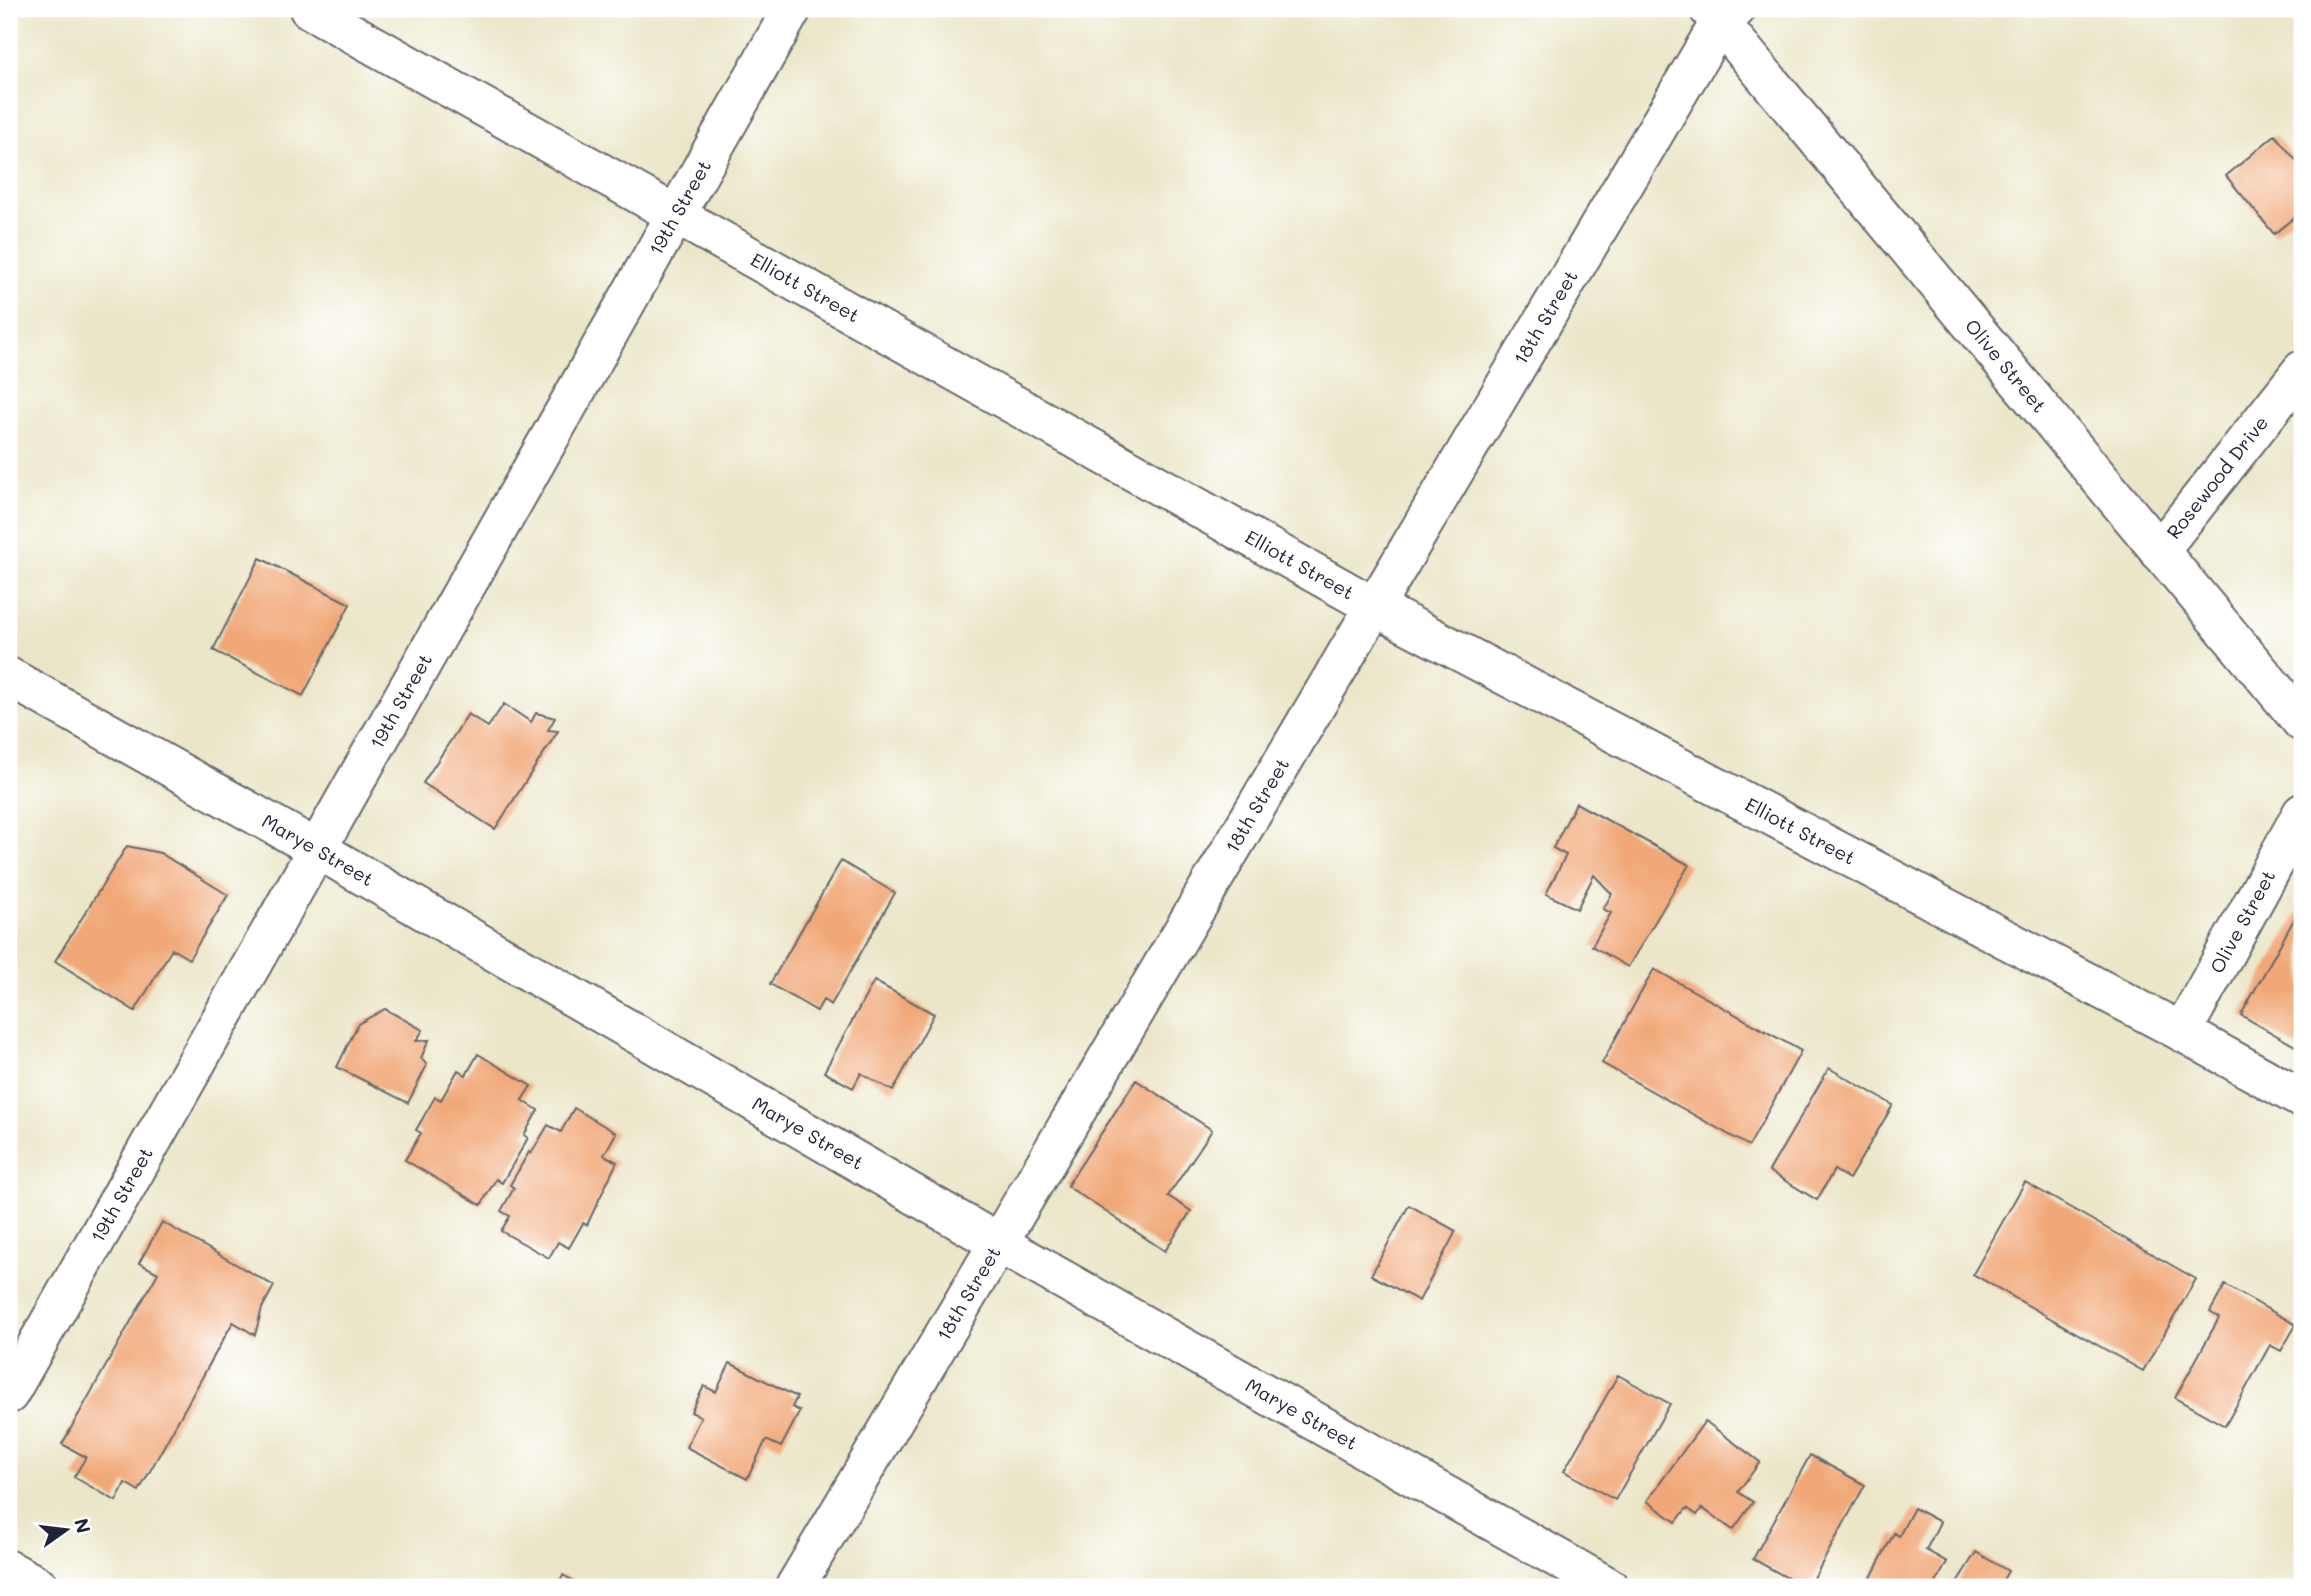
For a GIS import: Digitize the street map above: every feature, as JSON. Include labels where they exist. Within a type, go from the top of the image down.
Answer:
[{"type":"street","name":"Elliott Street","points":[[309,9],[1375,607],[2182,1032],[2302,1100]]},
{"type":"street","name":"19th Street","points":[[9,1394],[792,9]]},
{"type":"street","name":"Olive Street","points":[[1722,13],[2159,551],[2302,722]]},
{"type":"street","name":"18th Street","points":[[795,1587],[1375,607],[1722,13]]},
{"type":"street","name":"Rosewood Drive","points":[[2159,551],[2302,370]]},
{"type":"street","name":"Marye Street","points":[[9,677],[317,849],[999,1243],[1609,1587]]},
{"type":"street","name":"Olive Street","points":[[2182,1032],[2302,813]]},
{"type":"street","points":[[9,1570],[40,1587]]},
{"type":"building","points":[[2275,135],[2299,164],[2302,161],[2302,211],[2274,234],[2226,176]]},
{"type":"building","points":[[260,558],[350,604],[303,696],[213,650]]},
{"type":"building","points":[[504,704],[531,722],[536,713],[555,718],[548,730],[558,731],[495,829],[423,783],[468,714],[488,727]]},
{"type":"building","points":[[1576,803],[1689,865],[1628,967],[1592,946],[1611,913],[1603,909],[1612,894],[1594,875],[1577,909],[1546,894],[1566,855],[1553,848]]},
{"type":"building","points":[[127,846],[160,853],[228,895],[189,959],[172,949],[135,1011],[55,961]]},
{"type":"building","points":[[841,861],[895,893],[831,1005],[823,1000],[817,1011],[770,984]]},
{"type":"building","points":[[2302,905],[2302,1050],[2241,1015]]},
{"type":"building","points":[[1654,969],[1801,1051],[1749,1146],[1602,1063]]},
{"type":"building","points":[[874,981],[934,1014],[893,1091],[861,1073],[853,1088],[824,1072]]},
{"type":"building","points":[[385,1009],[423,1030],[416,1041],[429,1040],[421,1058],[427,1065],[408,1103],[337,1067],[358,1024]]},
{"type":"building","points":[[478,1054],[531,1086],[522,1100],[538,1110],[524,1135],[528,1138],[502,1183],[496,1179],[481,1205],[405,1160],[421,1133],[416,1130],[435,1097],[441,1100],[458,1070],[466,1075]]},
{"type":"building","points":[[1829,1068],[1893,1105],[1849,1179],[1834,1170],[1817,1200],[1769,1171]]},
{"type":"building","points":[[1136,1080],[1212,1130],[1168,1196],[1191,1211],[1165,1251],[1067,1186]]},
{"type":"building","points":[[574,1108],[616,1133],[604,1155],[617,1162],[587,1225],[583,1223],[569,1248],[558,1242],[549,1258],[501,1231],[510,1216],[501,1211],[514,1188],[510,1185],[548,1125],[561,1132]]},
{"type":"building","points":[[2025,1182],[2196,1279],[2143,1371],[1973,1274]]},
{"type":"building","points":[[1409,1205],[1456,1231],[1419,1301],[1371,1275]]},
{"type":"building","points":[[162,1222],[274,1286],[262,1308],[255,1335],[233,1322],[139,1491],[125,1483],[116,1501],[74,1477],[86,1457],[62,1444],[158,1273],[139,1263]]},
{"type":"building","points":[[2225,1285],[2296,1325],[2281,1351],[2270,1345],[2225,1426],[2175,1398],[2219,1318],[2210,1312]]},
{"type":"building","points":[[730,1363],[797,1397],[792,1407],[800,1411],[781,1447],[766,1440],[747,1479],[686,1447],[701,1417],[691,1412],[704,1386],[716,1392]]},
{"type":"building","points":[[1618,1375],[1670,1404],[1615,1500],[1564,1471]]},
{"type":"building","points":[[1705,1421],[1760,1462],[1738,1492],[1753,1502],[1733,1530],[1702,1508],[1697,1515],[1687,1508],[1676,1522],[1647,1501]]},
{"type":"building","points":[[1810,1455],[1865,1485],[1809,1587],[1804,1587],[1753,1559]]},
{"type":"building","points":[[1914,1508],[1940,1522],[1926,1550],[1947,1562],[1934,1587],[1866,1587],[1894,1533],[1899,1536]]},
{"type":"building","points":[[1976,1552],[2008,1571],[2003,1580],[2015,1587],[1954,1587]]},
{"type":"building","points":[[563,1575],[584,1587],[556,1587]]}]
